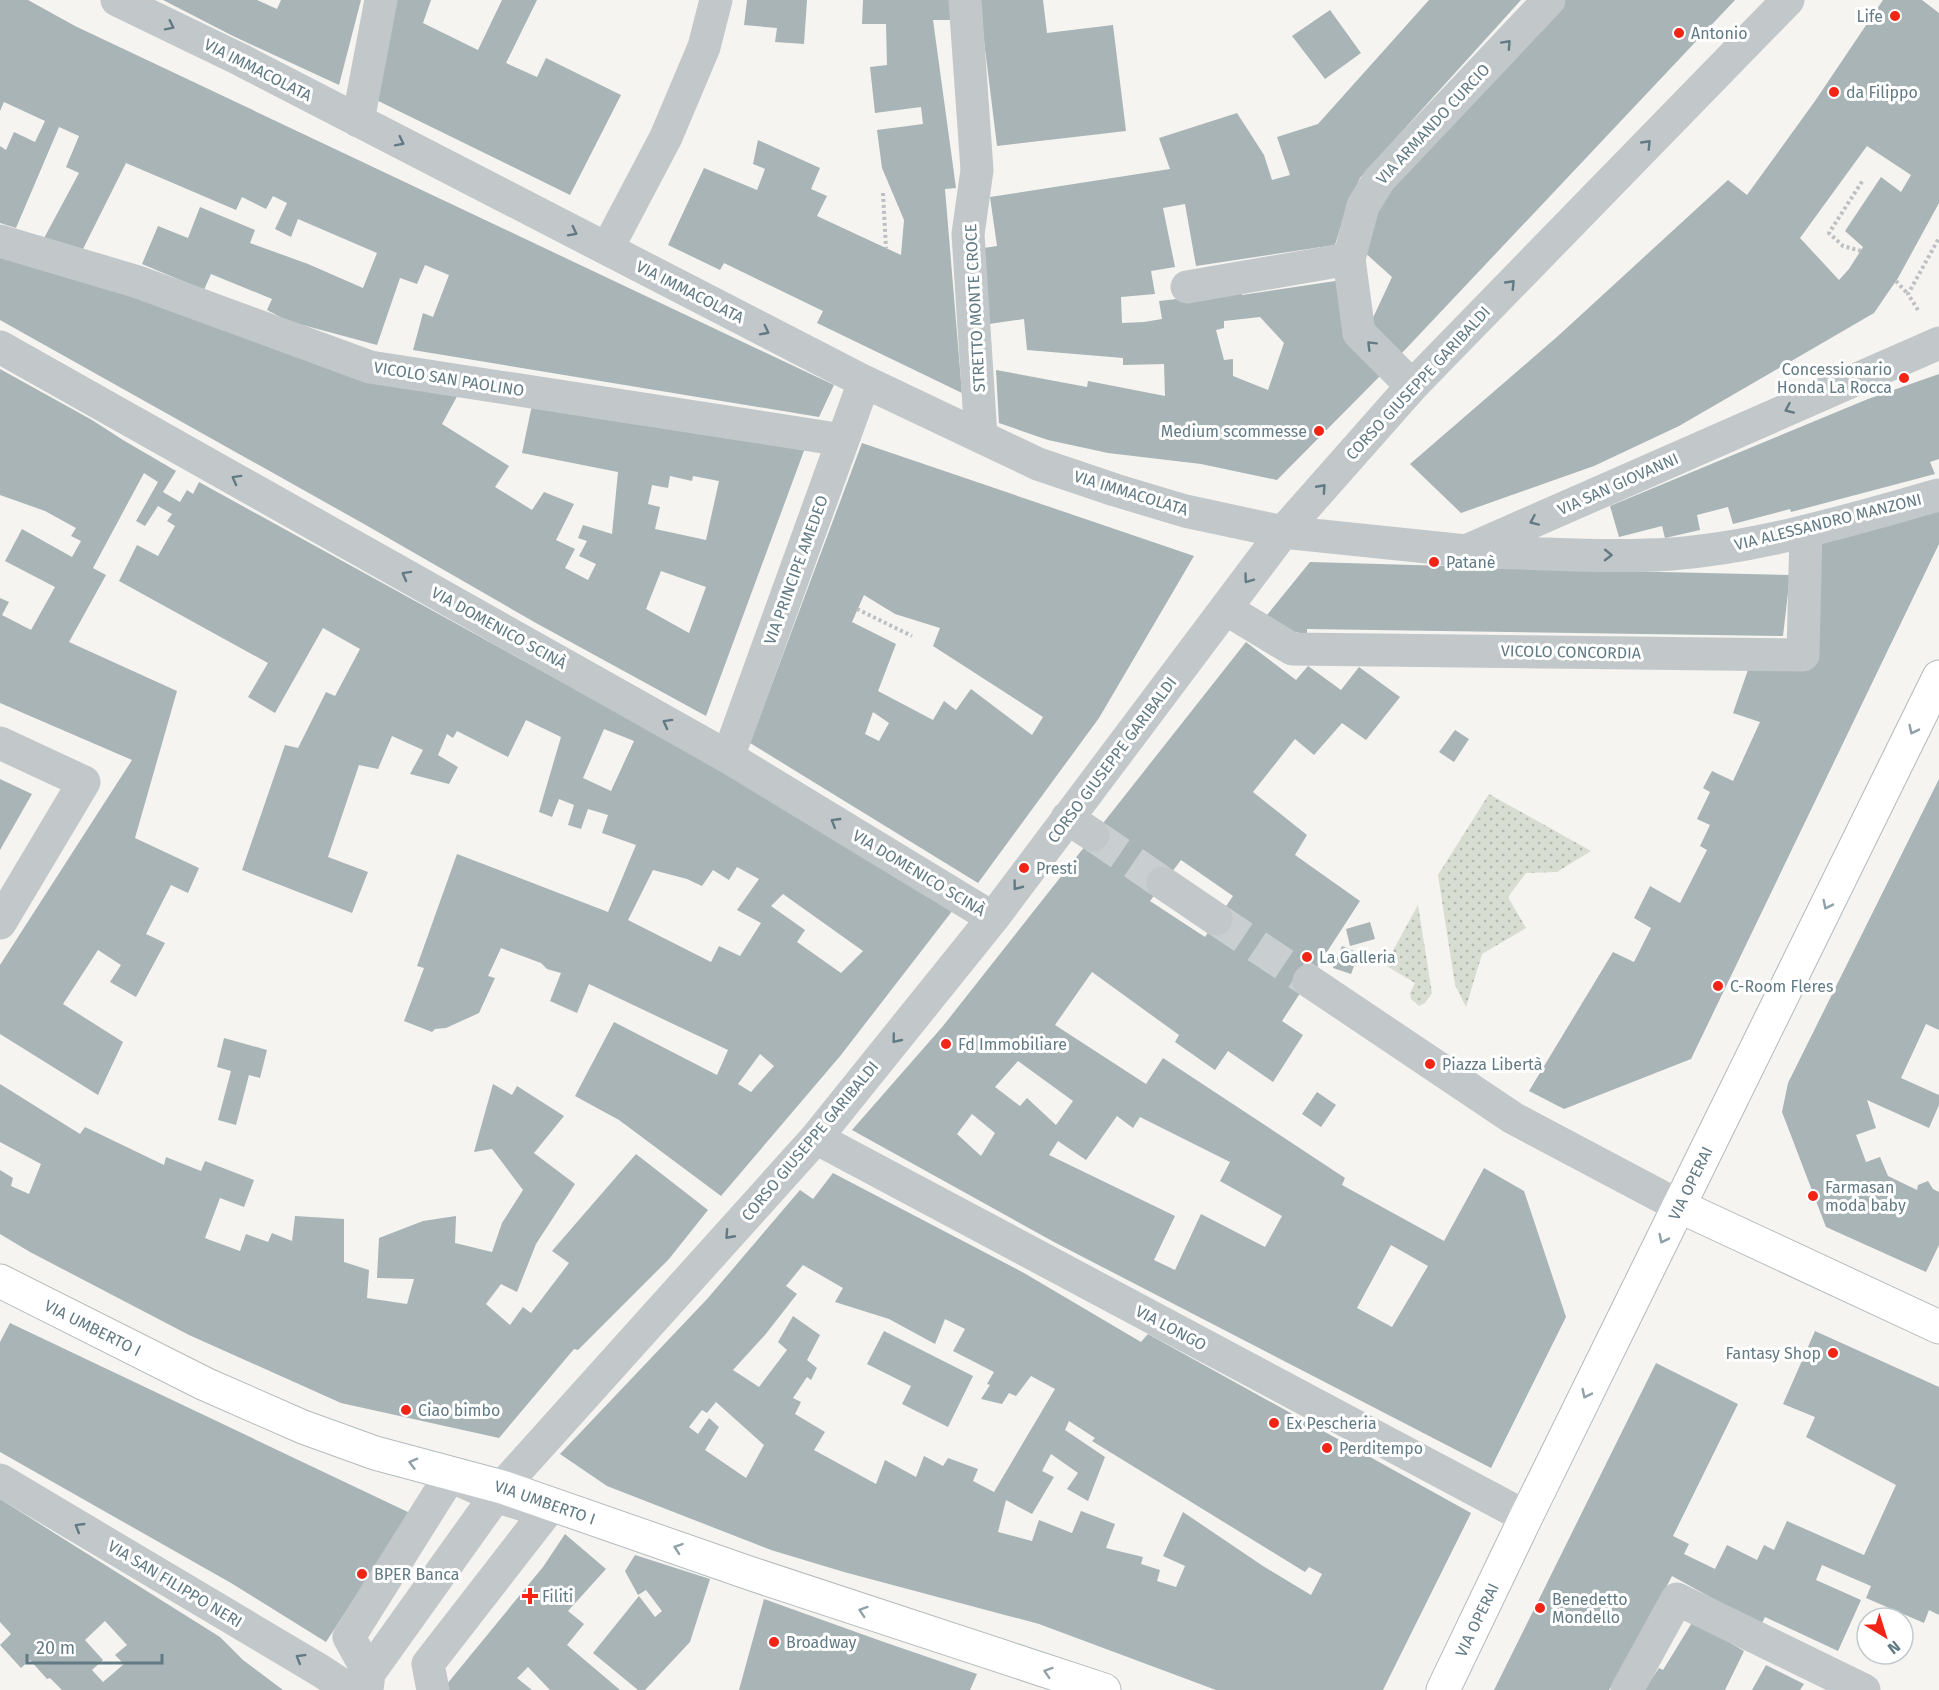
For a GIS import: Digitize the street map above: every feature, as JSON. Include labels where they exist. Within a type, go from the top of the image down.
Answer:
[{"type":"street","name":"VIA IMMACOLATA","points":[[117,0],[358,121],[864,382],[1038,464],[1185,511],[1283,532]]},
{"type":"street","points":[[358,121],[381,0]]},
{"type":"street","points":[[607,249],[666,137],[704,46],[716,0]]},
{"type":"street","name":"STRETTO MONTE CROCE","points":[[965,0],[976,170],[968,234],[981,437]]},
{"type":"street","name":"CORSO GIUSEPPE GARIBALDI","points":[[361,1686],[499,1491],[816,1138],[993,918],[1080,827],[1226,609],[1283,532],[1412,386],[1788,0]]},
{"type":"street","name":"VIA ARMANDO CURCIO","points":[[1412,386],[1359,333],[1349,259],[1363,206],[1379,180],[1548,1]]},
{"type":"street","name":"VICOLO SAN PAOLINO","points":[[0,241],[138,282],[370,367],[843,440]]},
{"type":"street","points":[[1187,287],[1349,259]]},
{"type":"street","name":"VIA SAN GIOVANNI","points":[[1283,532],[1466,551],[1938,343]]},
{"type":"street","name":"VIA DOMENICO SCINÀ","points":[[0,347],[728,757],[993,918]]},
{"type":"street","name":"VIA PRINCIPE AMEDEO","points":[[728,757],[864,382]]},
{"type":"street","name":"VIA ALESSANDRO MANZONI","points":[[1466,551],[1617,555],[1673,554],[1736,546],[1806,531],[1939,495]]},
{"type":"street","name":"VICOLO CONCORDIA","points":[[1226,609],[1292,649],[1803,655],[1806,531]]},
{"type":"street","name":"VIA OPERAI","points":[[1443,1690],[1939,677]]},
{"type":"street","points":[[0,743],[84,782],[0,923]]},
{"type":"street","points":[[1163,883],[1216,919]]},
{"type":"street","points":[[1309,981],[1513,1118],[1679,1206],[1939,1327]]},
{"type":"street","name":"VIA LONGO","points":[[816,1138],[1526,1517]]},
{"type":"street","name":"VIA UMBERTO I","points":[[0,1281],[205,1384],[303,1426],[375,1453],[499,1491],[1104,1690]]},
{"type":"street","points":[[361,1686],[349,1637],[450,1476],[499,1491],[546,1512],[428,1664],[433,1690]]},
{"type":"street","name":"VIA SAN FILIPPO NERI","points":[[0,1480],[321,1671],[361,1686]]},
{"type":"street","points":[[1627,1690],[1677,1599],[1864,1690]]},
{"type":"path","points":[[1861,251],[1843,246],[1829,232],[1863,180]]},
{"type":"path","points":[[883,193],[886,248]]},
{"type":"path","points":[[1908,294],[1939,238]]},
{"type":"path","points":[[1896,282],[1908,294],[1938,343]]},
{"type":"path","points":[[857,609],[912,636]]},
{"type":"shaded area","points":[[1489,794],[1591,851],[1557,872],[1526,873],[1508,897],[1526,928],[1482,954],[1466,1007],[1455,985],[1438,875]]},
{"type":"shaded area","points":[[1418,905],[1432,993],[1425,1003],[1419,1006],[1411,999],[1410,993],[1415,983],[1385,965]]},
{"type":"building","points":[[0,0],[28,0],[75,26],[834,385],[819,417],[413,350],[423,313],[433,317],[449,275],[425,265],[417,284],[400,278],[377,345],[288,321],[267,310],[272,299],[211,274],[204,290],[142,264],[158,226],[188,238],[200,207],[255,230],[250,243],[308,264],[363,288],[377,253],[298,219],[291,237],[275,229],[287,203],[273,196],[266,209],[242,197],[236,210],[126,163],[81,253],[43,240],[79,173],[66,167],[79,136],[59,127],[16,228],[0,223],[0,146],[6,150],[14,132],[35,142],[45,121],[4,102],[0,111]]},
{"type":"building","points":[[163,0],[257,0],[277,9],[281,0],[361,0],[339,85],[233,36]]},
{"type":"building","points":[[384,0],[431,0],[423,23],[478,50],[502,0],[537,0],[506,63],[537,77],[546,58],[621,95],[570,195],[364,94]]},
{"type":"building","points":[[747,0],[807,0],[804,44],[775,42],[777,28],[744,25]]},
{"type":"building","points":[[863,0],[951,0],[951,20],[933,20],[956,188],[945,189],[962,393],[817,323],[823,311],[724,263],[720,270],[668,245],[704,168],[757,190],[765,169],[753,164],[758,140],[820,168],[811,189],[827,196],[817,216],[901,255],[904,220],[882,168],[877,130],[923,124],[921,107],[875,113],[870,67],[887,65],[886,24],[862,24]]},
{"type":"building","points":[[979,0],[1043,0],[1047,33],[1113,25],[1126,131],[997,146]]},
{"type":"building","points":[[1429,0],[1521,0],[1360,178],[1335,245],[1196,266],[1185,204],[1163,208],[1175,267],[1151,271],[1155,294],[1121,297],[1122,323],[1162,319],[1159,301],[1241,292],[1242,295],[1342,280],[1380,376],[1277,480],[1201,464],[1108,453],[1048,440],[999,423],[996,370],[1087,387],[1088,381],[1165,396],[1164,364],[1123,365],[1123,358],[1027,350],[1024,319],[989,324],[977,249],[997,246],[990,197],[1170,169],[1159,138],[1237,113],[1264,155],[1272,180],[1290,175],[1277,137],[1318,124]],"holes":[[[1260,317],[1284,343],[1268,390],[1233,376],[1233,359],[1224,360],[1216,330],[1224,328],[1224,321]]]},
{"type":"building","points":[[1562,0],[1735,0],[1401,354],[1371,322],[1392,277],[1363,251],[1371,212]]},
{"type":"building","points":[[1883,0],[1922,0],[1939,13],[1939,203],[1898,278],[1874,313],[1679,426],[1594,466],[1461,513],[1410,464],[1558,336],[1728,180],[1747,195],[1815,101]],"holes":[[[1867,146],[1911,175],[1901,192],[1881,177],[1845,231],[1863,247],[1839,280],[1800,238]]]},
{"type":"building","points":[[1330,10],[1361,53],[1325,79],[1292,36]]},
{"type":"building","points":[[0,254],[461,389],[442,424],[509,466],[495,487],[532,510],[544,492],[574,504],[556,540],[575,549],[565,568],[588,580],[596,564],[579,556],[587,541],[578,538],[583,525],[612,534],[618,472],[522,453],[533,400],[805,448],[706,716],[536,623],[0,320]],"holes":[[[670,476],[692,481],[693,476],[719,481],[706,540],[655,529],[660,507],[648,504],[652,485],[668,488]],[[661,571],[706,587],[689,633],[646,609]]]},
{"type":"building","points":[[0,369],[92,420],[176,471],[163,492],[180,502],[187,490],[193,494],[199,482],[691,753],[953,910],[841,1055],[721,1196],[619,1120],[575,1096],[614,1022],[717,1075],[728,1050],[589,984],[577,1013],[550,1001],[561,973],[501,948],[488,976],[495,978],[479,1013],[432,1032],[404,1021],[424,968],[417,966],[457,854],[608,912],[636,845],[602,833],[608,815],[588,809],[581,829],[568,825],[574,805],[559,799],[552,817],[539,812],[561,737],[526,720],[508,757],[457,731],[453,738],[447,734],[438,755],[458,767],[449,784],[410,774],[423,750],[392,736],[378,769],[359,765],[328,857],[368,872],[352,913],[242,870],[285,745],[298,748],[326,692],[335,696],[360,649],[323,628],[275,713],[248,697],[268,663],[119,581],[137,545],[158,556],[175,526],[167,521],[172,514],[158,506],[145,526],[136,521],[158,482],[144,473],[93,568],[106,575],[69,642],[177,691],[135,838],[199,868],[188,893],[171,885],[146,934],[165,943],[136,997],[110,982],[121,965],[98,950],[63,1004],[123,1042],[98,1095],[0,1034],[0,965],[132,760],[0,703],[0,598],[9,602],[2,615],[31,630],[55,587],[5,561],[22,529],[72,557],[81,541],[71,536],[76,528],[45,511],[0,495]],"holes":[[[604,729],[634,741],[611,791],[583,778]],[[737,867],[759,879],[737,910],[761,923],[740,956],[719,946],[711,962],[628,920],[653,870],[687,879],[702,886],[713,870],[729,880]],[[783,894],[863,951],[841,973],[797,942],[805,930],[771,906]],[[760,1054],[774,1066],[751,1092],[738,1084]]]},
{"type":"building","points":[[1939,374],[1939,459],[1930,462],[1935,474],[1791,512],[1790,509],[1733,524],[1728,507],[1697,515],[1700,530],[1665,538],[1662,526],[1619,537],[1610,506],[1868,399]]},
{"type":"building","points":[[862,443],[1194,556],[1099,718],[978,883],[750,743]],"holes":[[[864,595],[895,614],[940,628],[933,646],[1043,717],[1032,735],[971,689],[956,710],[944,701],[933,720],[878,691],[896,644],[852,622]],[[873,712],[889,723],[879,741],[865,734]]]},
{"type":"building","points":[[1939,509],[1939,544],[1691,1059],[1564,1109],[1529,1091],[1613,952],[1634,962],[1651,928],[1634,918],[1650,886],[1680,903],[1707,850],[1700,846],[1710,825],[1697,819],[1710,792],[1703,788],[1712,771],[1733,781],[1760,722],[1733,713],[1750,664],[1809,665],[1822,535]]},
{"type":"building","points":[[1310,562],[1790,575],[1783,636],[1307,629],[1307,635],[1280,628],[1263,620]]},
{"type":"building","points":[[1246,642],[1296,680],[1308,666],[1341,690],[1359,667],[1400,697],[1366,740],[1342,723],[1314,755],[1295,739],[1253,792],[1307,835],[1295,855],[1360,901],[1282,1021],[1303,1035],[1273,1082],[1228,1051],[1215,1070],[1175,1042],[1179,1035],[1092,972],[1055,1025],[1146,1084],[1163,1058],[1345,1178],[1342,1185],[1444,1241],[1484,1168],[1524,1191],[1566,1317],[1491,1468],[1054,1242],[852,1130],[943,1026]],"holes":[[[1181,860],[1233,896],[1205,937],[1150,901]],[[1018,1061],[1073,1101],[1056,1125],[1027,1098],[1020,1106],[995,1087]],[[972,1114],[995,1133],[981,1156],[957,1134]],[[1117,1116],[1133,1128],[1140,1117],[1230,1162],[1220,1181],[1282,1216],[1265,1247],[1201,1214],[1175,1270],[1154,1260],[1175,1216],[1049,1155],[1058,1141],[1086,1160]],[[1391,1245],[1428,1266],[1392,1327],[1357,1308]]]},
{"type":"building","points":[[1455,730],[1469,739],[1454,762],[1439,752]]},
{"type":"building","points":[[0,779],[32,794],[0,850]]},
{"type":"building","points":[[1939,779],[1939,1030],[1926,1024],[1901,1078],[1939,1095],[1939,1105],[1929,1128],[1867,1100],[1876,1128],[1856,1135],[1866,1162],[1880,1157],[1888,1176],[1917,1190],[1918,1185],[1928,1181],[1933,1189],[1939,1192],[1939,1245],[1926,1272],[1826,1227],[1782,1112],[1788,1083]]},
{"type":"building","points":[[1370,922],[1375,939],[1350,946],[1346,929]]},
{"type":"building","points":[[1342,946],[1359,953],[1351,974],[1333,968]]},
{"type":"building","points":[[224,1038],[267,1050],[260,1078],[249,1075],[236,1125],[218,1120],[231,1071],[217,1067]]},
{"type":"building","points":[[0,1084],[80,1134],[85,1127],[164,1165],[166,1157],[201,1171],[205,1161],[254,1180],[244,1207],[220,1198],[205,1238],[210,1240],[240,1251],[246,1234],[268,1242],[272,1233],[292,1241],[295,1216],[344,1219],[344,1262],[369,1270],[367,1298],[407,1304],[414,1279],[377,1278],[379,1238],[423,1221],[456,1216],[455,1243],[492,1252],[502,1223],[523,1190],[492,1149],[474,1152],[493,1084],[512,1095],[517,1086],[564,1116],[534,1153],[575,1184],[536,1244],[517,1292],[501,1284],[486,1304],[510,1325],[523,1307],[531,1313],[569,1263],[552,1251],[636,1154],[708,1210],[669,1259],[578,1350],[574,1349],[499,1438],[341,1403],[189,1335],[0,1234],[0,1170],[13,1178],[11,1186],[29,1194],[41,1164],[0,1142]]},
{"type":"building","points":[[1317,1092],[1336,1105],[1321,1127],[1302,1114]]},
{"type":"building","points":[[833,1173],[1024,1273],[1141,1342],[1148,1334],[1471,1513],[1383,1690],[1216,1690],[1039,1624],[771,1550],[607,1486],[560,1454],[708,1298],[800,1190],[813,1199]],"holes":[[[803,1265],[843,1288],[835,1302],[889,1319],[935,1344],[945,1319],[965,1329],[953,1351],[994,1372],[987,1384],[990,1385],[981,1399],[1002,1404],[1009,1393],[1016,1396],[1031,1376],[1055,1389],[994,1492],[973,1481],[978,1469],[948,1458],[943,1466],[924,1456],[916,1477],[885,1460],[876,1484],[814,1450],[825,1432],[795,1414],[801,1402],[793,1398],[807,1377],[811,1380],[817,1368],[807,1360],[820,1335],[793,1316],[778,1342],[787,1350],[759,1387],[733,1370],[765,1335],[797,1294],[786,1286]],[[716,1402],[764,1445],[746,1478],[705,1450],[719,1427],[709,1418],[698,1434],[689,1427],[702,1410],[707,1413]],[[1069,1421],[1095,1438],[1092,1441],[1305,1572],[1309,1567],[1322,1574],[1311,1595],[1183,1512],[1163,1556],[1185,1566],[1176,1587],[1157,1581],[1160,1570],[1141,1564],[1143,1557],[1106,1548],[1115,1524],[1081,1511],[1072,1533],[1039,1520],[1032,1541],[998,1532],[1006,1500],[1032,1514],[1054,1477],[1042,1471],[1051,1454],[1078,1473],[1067,1489],[1088,1501],[1105,1457],[1065,1430]]]},
{"type":"building","points":[[10,1323],[410,1513],[326,1642],[231,1583],[0,1452],[0,1342]]},
{"type":"building","points":[[884,1331],[973,1376],[948,1427],[902,1404],[911,1386],[867,1364]]},
{"type":"building","points":[[1815,1331],[1939,1387],[1939,1615],[1929,1610],[1924,1623],[1915,1619],[1915,1606],[1885,1606],[1866,1598],[1871,1586],[1822,1565],[1816,1580],[1861,1600],[1858,1606],[1855,1606],[1855,1613],[1838,1651],[1765,1617],[1761,1625],[1672,1576],[1641,1636],[1609,1690],[1494,1690],[1656,1363],[1738,1404],[1673,1536],[1689,1544],[1684,1554],[1715,1569],[1727,1545],[1757,1560],[1764,1545],[1774,1550],[1787,1521],[1864,1555],[1896,1485],[1806,1437],[1815,1417],[1783,1404]]},
{"type":"building","points":[[0,1499],[220,1637],[243,1660],[283,1690],[62,1690],[50,1678],[47,1679],[30,1660],[21,1668],[0,1645],[11,1634],[0,1622]],"holes":[[[105,1621],[127,1645],[115,1655],[124,1664],[103,1682],[92,1670],[103,1660],[85,1640]]]},
{"type":"building","points":[[565,1534],[606,1569],[568,1611],[584,1624],[567,1645],[620,1690],[550,1690],[528,1667],[517,1678],[532,1690],[442,1690],[543,1567]]},
{"type":"building","points":[[635,1555],[710,1579],[690,1642],[645,1690],[638,1690],[593,1653],[639,1596],[655,1617],[662,1611],[646,1590],[638,1595],[625,1571]]},
{"type":"building","points":[[764,1599],[977,1674],[970,1690],[739,1690]]},
{"type":"building","points":[[1693,1621],[1744,1651],[1725,1690],[1644,1690],[1659,1668],[1663,1670]]},
{"type":"building","points":[[1766,1665],[1804,1684],[1800,1690],[1752,1690]]},
{"type":"tunnel","points":[[1093,835],[1163,883]]},
{"type":"tunnel","points":[[1216,919],[1309,981]]},
{"type":"place","name":"Life","points":[[1895,16]]},
{"type":"place","name":"Antonio","points":[[1679,33]]},
{"type":"place","name":"da Filippo","points":[[1834,92]]},
{"type":"place","name":"Concessionario Honda La Rocca","points":[[1904,378]]},
{"type":"place","name":"Medium scommesse","points":[[1319,431]]},
{"type":"place","name":"Patanè","points":[[1434,562]]},
{"type":"place","name":"Presti","points":[[1024,868]]},
{"type":"place","name":"La Galleria","points":[[1307,957]]},
{"type":"place","name":"C-Room Fleres","points":[[1718,986]]},
{"type":"place","name":"Fd Immobiliare","points":[[946,1044]]},
{"type":"place","name":"Piazza Libertà","points":[[1430,1064]]},
{"type":"place","name":"Farmasan moda baby","points":[[1813,1196]]},
{"type":"place","name":"Fantasy Shop","points":[[1833,1353]]},
{"type":"place","name":"Ciao bimbo","points":[[406,1410]]},
{"type":"place","name":"Ex Pescheria","points":[[1274,1423]]},
{"type":"place","name":"Perditempo","points":[[1327,1448]]},
{"type":"place","name":"BPER Banca","points":[[362,1574]]},
{"type":"place","name":"Filiti","points":[[530,1596]]},
{"type":"place","name":"Benedetto Mondello","points":[[1540,1608]]},
{"type":"place","name":"Broadway","points":[[774,1642]]}]
